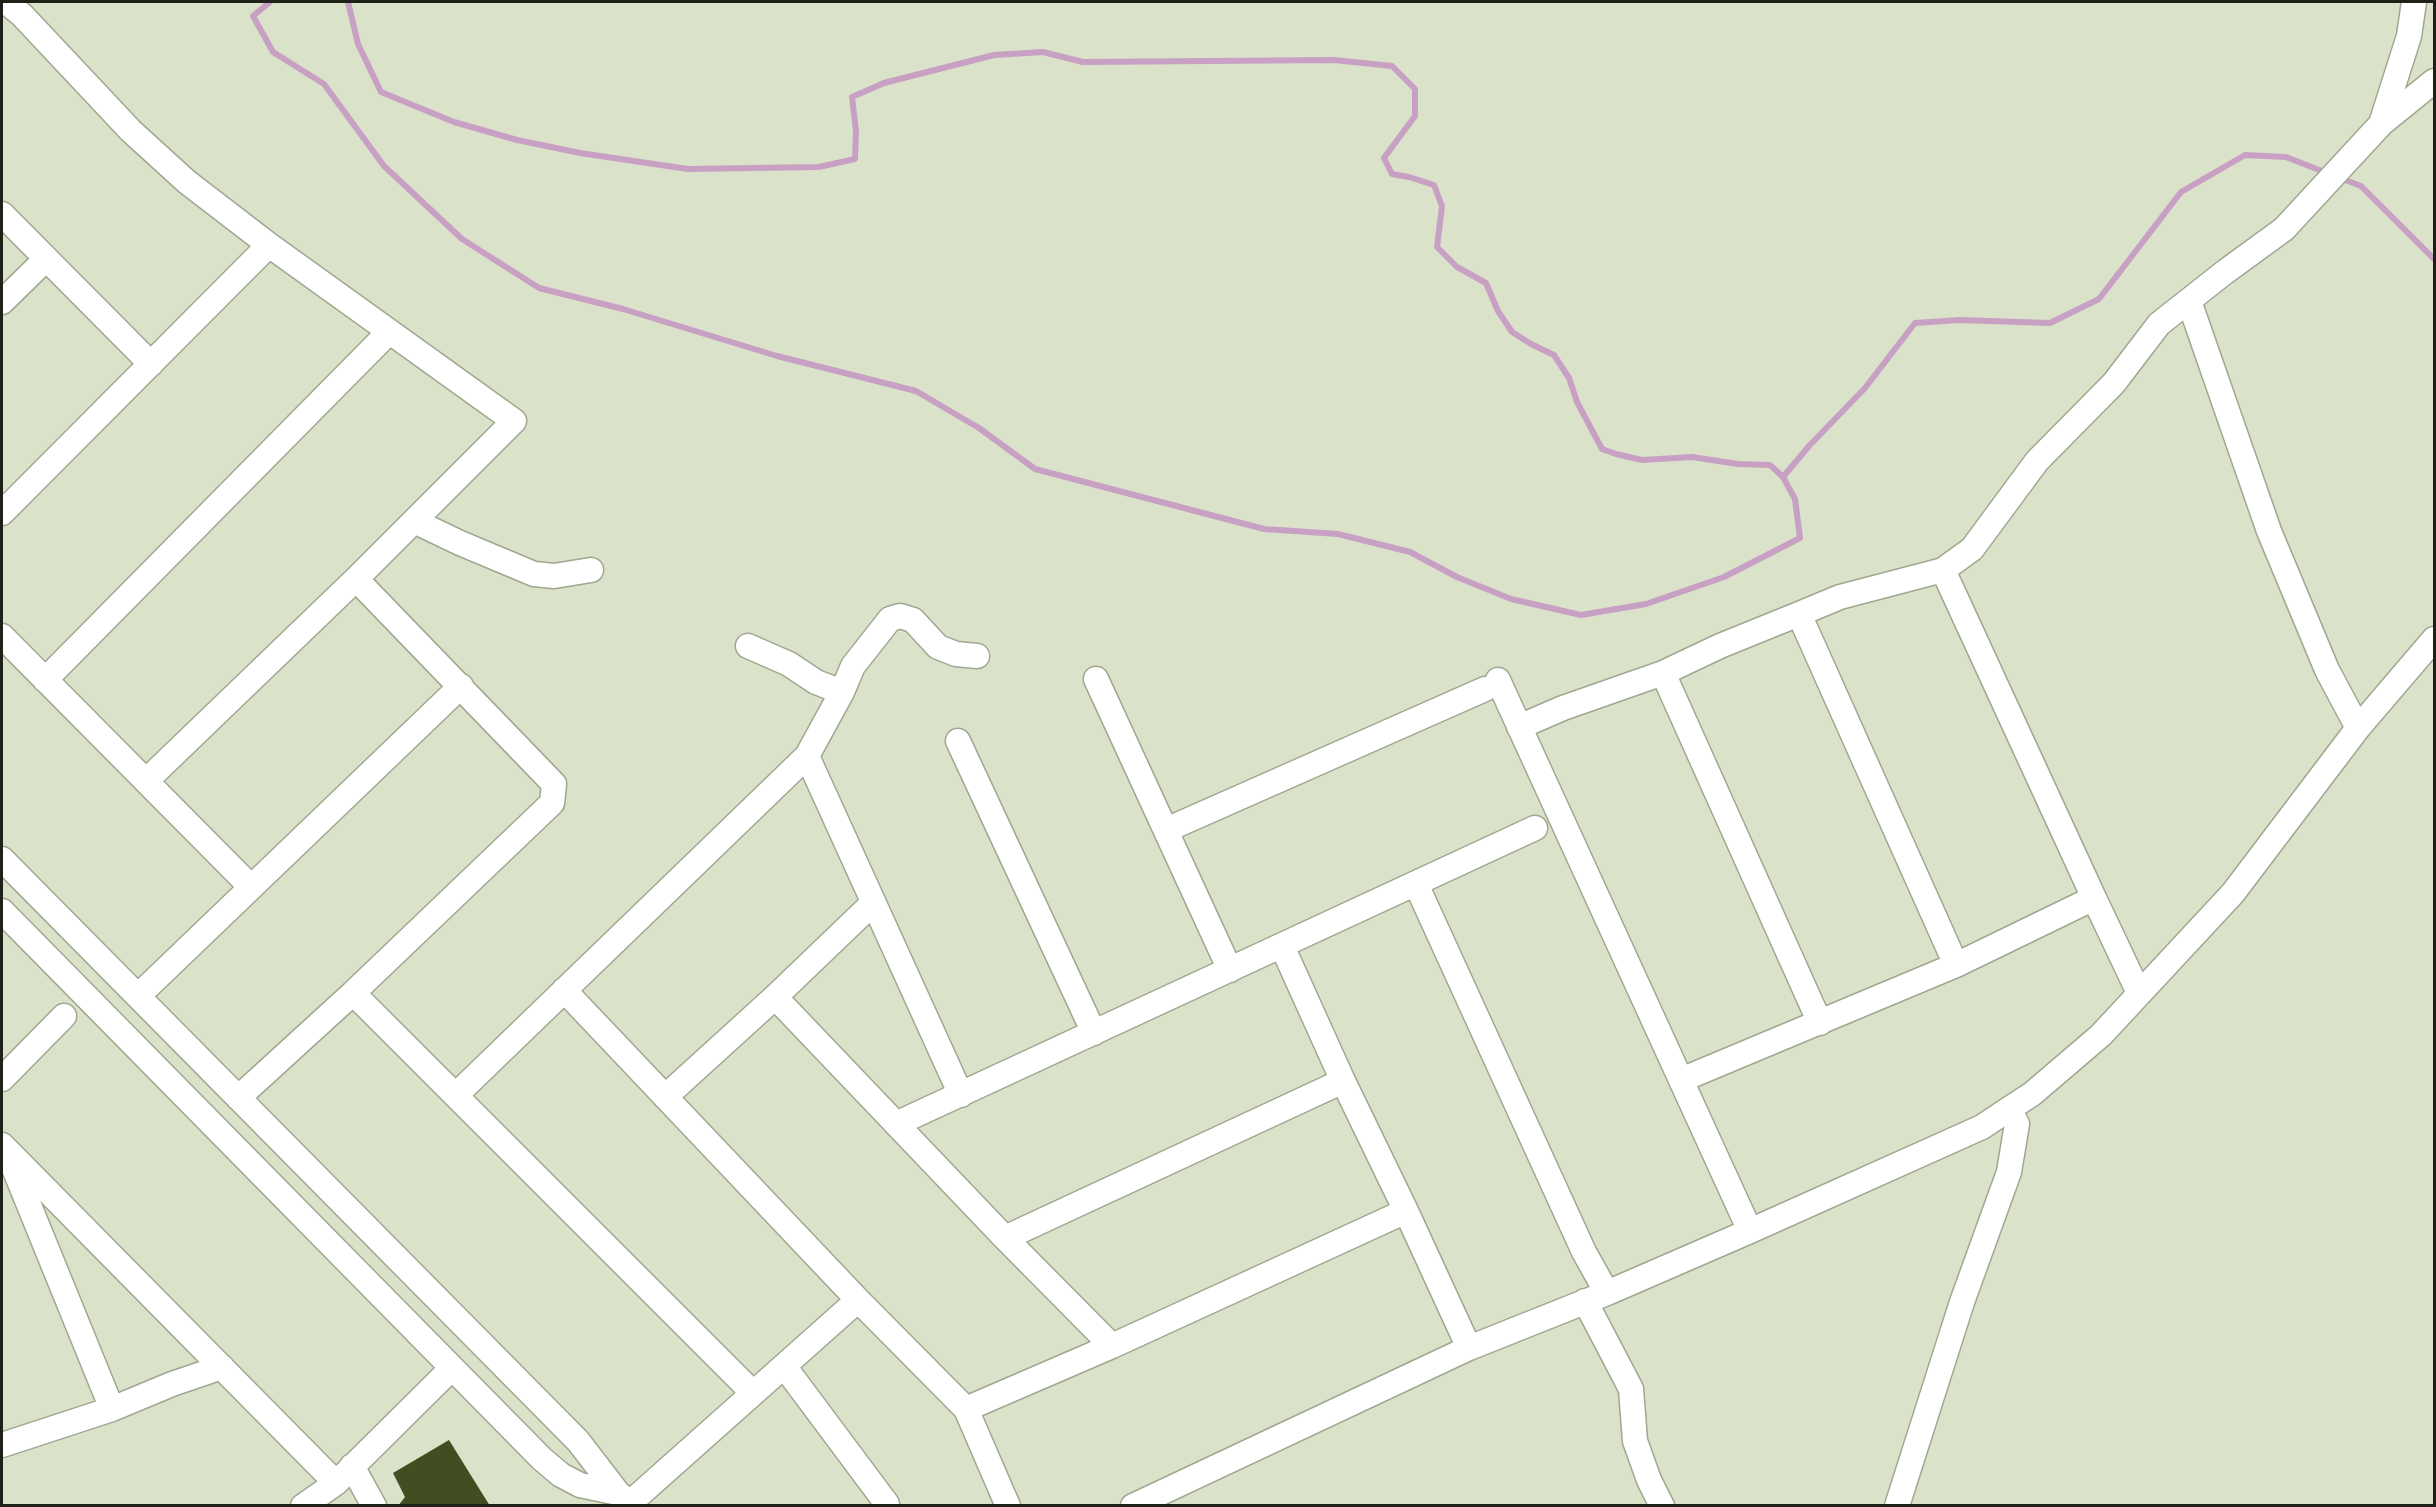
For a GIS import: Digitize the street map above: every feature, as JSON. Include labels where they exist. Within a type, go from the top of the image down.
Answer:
[{"type":"street","points":[[6,2],[22,15],[131,131],[187,182],[269,245],[514,421],[356,579],[146,782]]},
{"type":"street","points":[[2381,124],[2409,36],[2414,2]]},
{"type":"street","points":[[1519,727],[1563,708],[1663,673],[1720,646],[1840,597],[1943,570],[1972,549],[2037,461],[2114,383],[2159,324],[2284,229],[2381,124],[2434,81]]},
{"type":"street","points":[[2,214],[151,363]]},
{"type":"street","points":[[2,513],[269,245]]},
{"type":"street","points":[[2,302],[46,258]]},
{"type":"street","points":[[2188,301],[2269,531],[2327,670],[2358,728]]},
{"type":"street","points":[[45,680],[389,332]]},
{"type":"street","points":[[414,521],[534,574],[554,576],[591,570]]},
{"type":"street","points":[[1943,570],[2139,993]]},
{"type":"street","points":[[238,1098],[353,993],[552,803],[554,784],[356,579]]},
{"type":"street","points":[[1799,614],[1956,965]]},
{"type":"street","points":[[457,1094],[807,756],[842,692],[853,666],[890,619],[900,616],[913,620],[938,647],[956,654],[977,656]]},
{"type":"street","points":[[2,636],[251,887]]},
{"type":"street","points":[[1133,1506],[1469,1348],[1750,1231],[1982,1127],[2032,1094],[2101,1035],[2233,892],[2358,728],[2434,639]]},
{"type":"street","points":[[748,646],[789,664],[816,682],[842,692]]},
{"type":"street","points":[[1663,673],[1820,1023]]},
{"type":"street","points":[[1096,679],[1230,970]]},
{"type":"street","points":[[1166,830],[1492,685],[1519,727],[1750,1231]]},
{"type":"street","points":[[138,996],[461,686]]},
{"type":"street","points":[[958,741],[1094,1033]]},
{"type":"street","points":[[807,756],[961,1095]]},
{"type":"street","points":[[896,1124],[1535,828]]},
{"type":"street","points":[[2,859],[578,1441],[627,1501]]},
{"type":"street","points":[[1416,884],[1584,1252],[1596,1297],[1632,1389],[1635,1441],[1649,1480],[1662,1506]]},
{"type":"street","points":[[1681,1080],[1956,965],[2094,898]]},
{"type":"street","points":[[665,1097],[775,997],[873,903]]},
{"type":"street","points":[[2,911],[542,1460],[561,1475],[580,1485],[627,1501]]},
{"type":"street","points":[[1282,946],[1469,1348]]},
{"type":"street","points":[[564,990],[858,1300],[966,1409],[1008,1506]]},
{"type":"street","points":[[353,993],[457,1094],[753,1393]]},
{"type":"street","points":[[775,997],[1005,1238],[1112,1346]]},
{"type":"street","points":[[2,1079],[64,1016]]},
{"type":"street","points":[[1005,1238],[1343,1081]]},
{"type":"street","points":[[1897,1506],[1962,1302],[2009,1172],[2017,1124],[2009,1109]]},
{"type":"street","points":[[3,1149],[222,1368],[344,1475],[374,1506]]},
{"type":"street","points":[[3,1149],[112,1409]]},
{"type":"street","points":[[966,1409],[1112,1346],[1406,1211]]},
{"type":"street","points":[[627,1501],[858,1300]]},
{"type":"street","points":[[784,1365],[886,1504]]},
{"type":"street","points":[[2,1445],[112,1409],[172,1384],[222,1368]]},
{"type":"street","points":[[303,1506],[344,1475],[452,1368]]},
{"type":"street","points":[[1646,1506],[1649,1480]]},
{"type":"building","points":[[449,1440],[490,1506],[398,1506],[405,1497],[393,1473]]},
{"type":"waterway","points":[[270,2],[253,16],[273,52],[324,84],[384,166],[462,239],[539,288],[623,309],[777,356],[916,391],[979,428],[1035,469],[1264,529],[1338,534],[1410,552],[1457,577],[1511,599],[1581,615],[1646,604],[1724,577],[1800,538],[1795,499],[1783,477],[1809,446],[1865,388],[1915,323],[1959,320],[2050,323],[2099,299],[2181,192],[2245,155],[2286,157],[2327,173]]},
{"type":"waterway","points":[[348,2],[358,44],[381,92],[454,122],[517,140],[580,153],[688,169],[819,167],[855,159],[856,131],[852,97],[884,83],[994,55],[1043,52],[1083,62],[1334,60],[1392,66],[1415,89],[1415,116],[1384,158],[1392,174],[1434,185],[1442,206],[1437,247],[1457,267],[1486,283],[1498,311],[1512,332],[1554,355],[1569,378],[1577,402],[1602,449],[1642,460],[1692,457],[1738,464],[1770,465],[1783,477]]},
{"type":"waterway","points":[[2340,178],[2361,186],[2434,259]]}]
